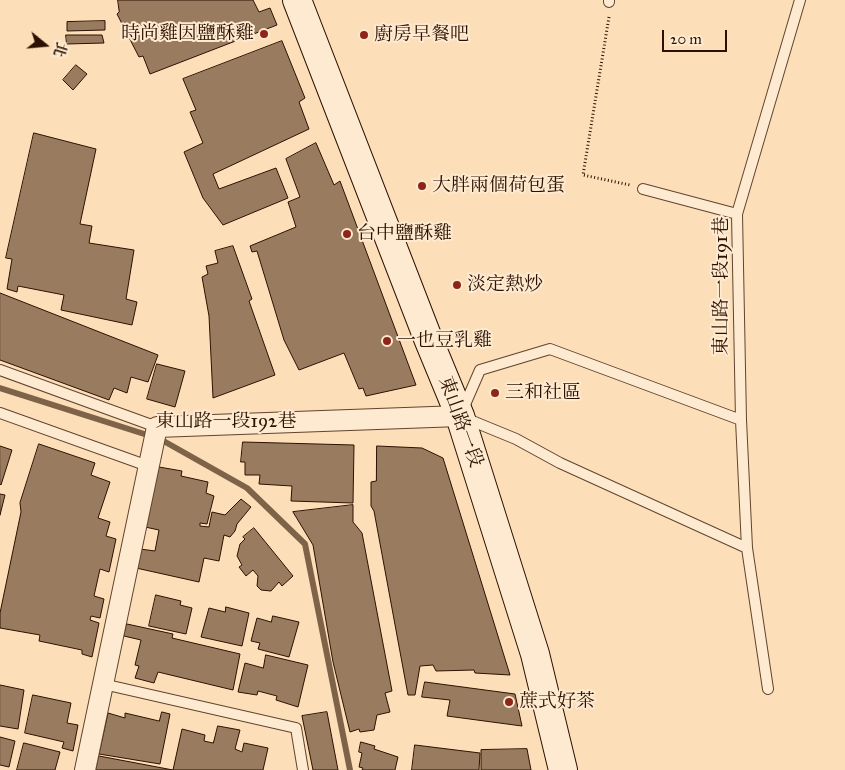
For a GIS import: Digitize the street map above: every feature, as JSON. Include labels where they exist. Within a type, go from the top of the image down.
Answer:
[{"type":"main road","name":"東山路一段","points":[[297,0],[429,341],[460,416],[535,654],[563,770]]},
{"type":"street","name":"東山路一段192巷","points":[[156,427],[460,416]]},
{"type":"street","points":[[85,770],[156,427]]},
{"type":"lane","name":"東山路一段191巷","points":[[768,689],[747,548],[737,214],[800,0]]},
{"type":"lane","points":[[644,189],[737,214]]},
{"type":"lane","points":[[742,420],[550,349],[480,370],[460,416],[516,439],[560,463],[747,548]]},
{"type":"lane","name":"東山路一段192巷","points":[[0,370],[156,427]]},
{"type":"lane","points":[[0,413],[148,466]]},
{"type":"lane","points":[[103,684],[296,728],[303,770]]},
{"type":"path","points":[[609,4],[583,175],[644,189]]},
{"type":"building","points":[[118,0],[253,0],[259,12],[270,8],[277,25],[150,74],[143,56],[139,57],[117,14],[119,12]]},
{"type":"building","points":[[105,21],[105,30],[67,31],[67,22]]},
{"type":"building","points":[[66,35],[102,35],[104,43],[67,44]]},
{"type":"building","points":[[282,41],[305,98],[299,102],[309,129],[213,174],[219,189],[276,168],[288,198],[223,225],[203,198],[184,152],[203,143],[190,112],[196,110],[183,79]]},
{"type":"building","points":[[76,65],[87,74],[73,90],[63,80]]},
{"type":"building","points":[[34,133],[96,149],[80,224],[92,226],[89,243],[134,250],[126,299],[137,302],[132,325],[61,310],[64,295],[18,286],[17,292],[7,289],[12,259],[6,258]]},
{"type":"building","points":[[316,143],[334,185],[340,181],[416,385],[366,396],[363,388],[359,389],[344,353],[299,370],[284,340],[257,251],[252,252],[250,246],[296,227],[288,202],[300,197],[286,159]]},
{"type":"building","points":[[233,246],[252,299],[249,301],[275,375],[213,398],[209,316],[202,277],[208,274],[206,266],[218,263],[215,251]]},
{"type":"building","points":[[0,293],[158,355],[148,382],[131,377],[127,393],[114,388],[109,400],[0,360]]},
{"type":"building","points":[[157,364],[185,371],[175,407],[147,399]]},
{"type":"building","points":[[243,442],[354,445],[353,503],[291,501],[292,486],[259,484],[260,475],[245,475],[245,462],[241,462]]},
{"type":"building","points":[[39,444],[95,463],[91,475],[110,482],[98,518],[110,522],[106,536],[116,539],[109,572],[100,569],[94,596],[104,599],[100,618],[91,616],[90,620],[99,623],[92,657],[82,654],[82,650],[39,641],[40,635],[0,628],[0,613],[21,512],[20,503]]},
{"type":"building","points":[[0,446],[12,450],[1,485],[0,484]]},
{"type":"building","points":[[377,446],[422,448],[443,458],[510,675],[475,673],[474,670],[436,671],[433,665],[420,666],[415,695],[408,695],[374,511],[371,506],[371,482],[376,481]]},
{"type":"building","points":[[159,467],[182,471],[181,476],[208,482],[206,493],[214,496],[207,524],[200,523],[200,526],[209,527],[212,512],[225,515],[241,499],[251,507],[237,524],[235,531],[230,537],[224,535],[219,561],[204,558],[199,582],[136,568],[140,549],[155,551],[159,530],[145,527]]},
{"type":"building","points":[[0,494],[5,495],[0,515]]},
{"type":"building","points":[[353,505],[353,522],[362,533],[392,691],[385,693],[390,712],[377,715],[374,730],[360,732],[359,729],[350,732],[333,662],[313,545],[293,512]]},
{"type":"building","points":[[254,528],[293,576],[282,586],[279,582],[271,591],[261,590],[257,586],[258,576],[253,570],[246,576],[239,567],[242,565],[237,556],[240,544],[245,539],[243,537]]},
{"type":"building","points":[[156,595],[181,601],[180,605],[192,608],[186,634],[149,626]]},
{"type":"building","points":[[226,607],[249,613],[242,646],[201,637],[209,608],[225,612]]},
{"type":"building","points":[[273,616],[299,622],[289,657],[258,649],[260,643],[251,641],[257,618],[271,622]]},
{"type":"building","points":[[127,624],[173,634],[172,638],[240,654],[233,690],[158,672],[154,683],[135,678],[139,666],[135,665],[141,640],[124,636]]},
{"type":"building","points":[[266,655],[308,665],[298,707],[276,700],[277,696],[258,691],[257,695],[238,692],[245,663],[263,668]]},
{"type":"building","points":[[425,682],[515,694],[522,726],[447,716],[450,700],[422,697]]},
{"type":"building","points":[[0,685],[24,690],[18,729],[0,726]]},
{"type":"building","points":[[33,695],[71,703],[67,723],[78,725],[73,751],[62,748],[64,742],[25,733]]},
{"type":"building","points":[[162,712],[170,714],[160,764],[99,754],[108,713],[125,718],[125,713],[159,721]]},
{"type":"building","points":[[327,712],[338,770],[313,770],[302,716]]},
{"type":"building","points":[[218,726],[240,730],[235,749],[242,752],[244,743],[268,748],[263,770],[173,770],[182,729],[205,735],[204,741],[213,743]]},
{"type":"building","points":[[0,737],[15,741],[9,767],[0,765]]},
{"type":"building","points":[[361,742],[375,746],[374,749],[398,757],[395,770],[362,770],[363,768],[359,767],[362,753],[359,752]]},
{"type":"building","points":[[24,743],[60,752],[55,770],[17,770]]},
{"type":"building","points":[[415,745],[480,753],[479,770],[412,770]]},
{"type":"building","points":[[527,749],[531,770],[481,770],[481,750]]},
{"type":"building","points":[[99,756],[173,770],[96,770]]},
{"type":"waterway","points":[[0,388],[160,439],[247,488],[305,544],[350,770]]},
{"type":"place","name":"時尚雞因鹽酥雞","points":[[264,34]]},
{"type":"place","name":"廚房早餐吧","points":[[364,35]]},
{"type":"place","name":"大胖兩個荷包蛋","points":[[422,186]]},
{"type":"place","name":"台中鹽酥雞","points":[[347,234]]},
{"type":"place","name":"淡定熱炒","points":[[457,285]]},
{"type":"place","name":"一也豆乳雞","points":[[387,341]]},
{"type":"place","name":"三和社區","points":[[495,393]]},
{"type":"place","name":"蔗式好茶","points":[[509,702]]}]
